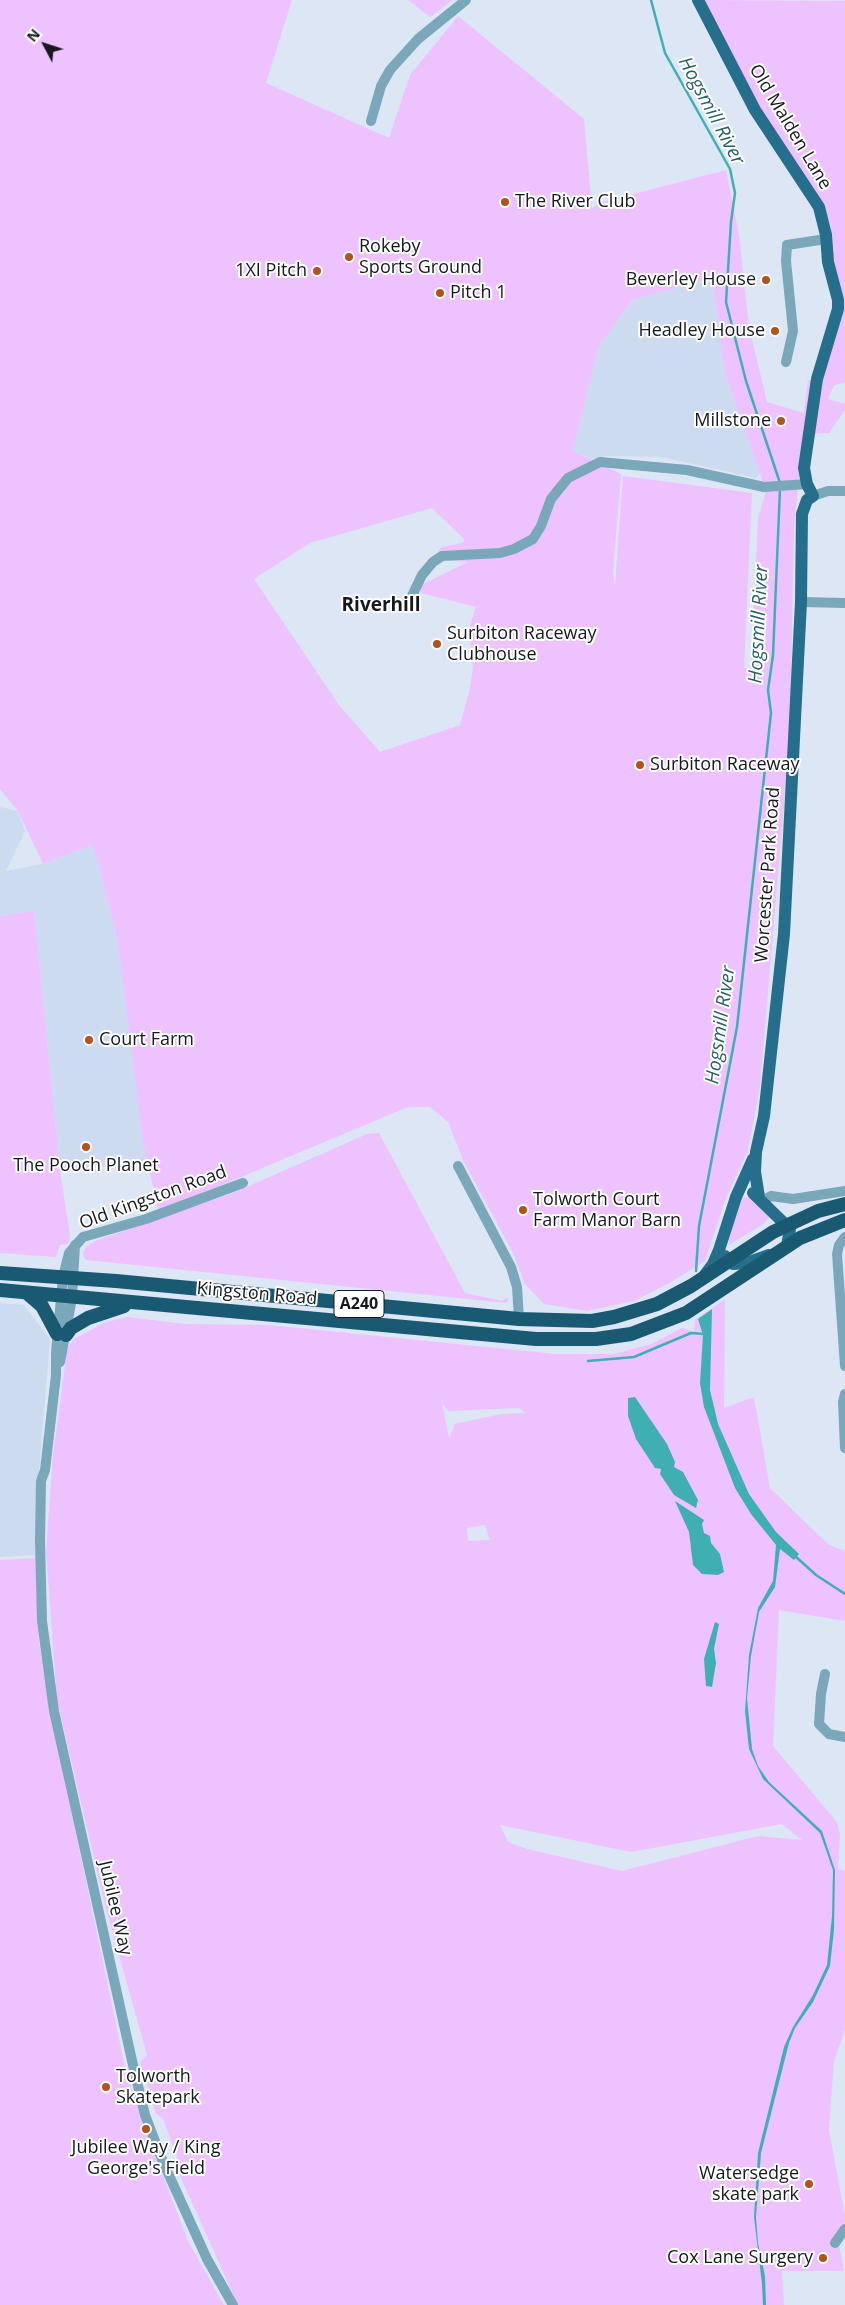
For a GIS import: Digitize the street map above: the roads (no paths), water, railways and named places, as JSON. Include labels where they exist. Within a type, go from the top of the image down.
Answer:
[{"type":"highway","name":"A240","points":[[701,1279],[786,1225],[818,1211],[845,1204]]},
{"type":"highway","name":"A240","points":[[782,1249],[817,1230],[845,1220]]},
{"type":"highway","name":"Kingston Road","points":[[66,1288],[137,1304],[240,1311],[564,1340],[596,1339],[631,1334],[686,1313],[782,1249]]},
{"type":"highway","points":[[5,1273],[66,1288]]},
{"type":"highway","name":"Kingston Road","points":[[0,1290],[28,1294],[66,1288],[568,1322],[614,1318],[642,1309],[680,1292],[701,1279]]},
{"type":"highway","points":[[28,1294],[42,1306],[61,1334],[97,1313],[137,1304]]},
{"type":"main road","name":"Old Malden Lane","points":[[698,0],[755,110],[818,208],[826,238],[828,262],[838,309],[818,379],[804,468],[807,484]]},
{"type":"main road","points":[[807,484],[813,496]]},
{"type":"main road","name":"Worcester Park Road","points":[[756,1152],[764,1116],[784,934],[800,602],[802,514],[807,500],[813,496]]},
{"type":"main road","points":[[701,1279],[713,1264],[737,1195],[756,1152]]},
{"type":"main road","points":[[756,1152],[755,1172],[761,1199]]},
{"type":"main road","points":[[722,1241],[727,1261],[733,1264],[741,1264],[782,1249],[791,1233],[786,1225],[761,1199],[748,1191],[737,1195]]},
{"type":"street","points":[[371,121],[381,86],[390,70],[418,39],[466,0]]},
{"type":"street","points":[[786,362],[793,331],[786,261],[787,246],[826,238]]},
{"type":"street","points":[[412,598],[422,575],[432,562],[442,556],[500,553],[514,550],[533,539],[558,490],[568,478],[595,464],[638,464],[687,470],[764,487],[807,484]]},
{"type":"street","points":[[813,496],[828,491],[845,491]]},
{"type":"street","points":[[800,602],[845,603]]},
{"type":"street","points":[[458,1166],[511,1267],[517,1287],[518,1319]]},
{"type":"street","name":"Old Kingston Road","points":[[66,1288],[75,1244],[88,1235],[164,1213],[243,1182]]},
{"type":"street","points":[[761,1199],[771,1196],[793,1199],[845,1191]]},
{"type":"street","points":[[844,1238],[837,1254],[845,1366]]},
{"type":"street","name":"Jubilee Way","points":[[66,1288],[45,1470],[46,1487],[42,1499],[40,1591],[54,1710],[145,2115],[162,2162],[207,2259],[233,2305]]},
{"type":"street","points":[[845,1394],[843,1402],[845,1448]]},
{"type":"street","points":[[825,1674],[820,1694],[819,1724],[829,1734],[845,1737]]},
{"type":"street","points":[[835,2243],[845,2229]]},
{"type":"water","points":[[712,1309],[710,1390],[718,1424],[749,1494],[776,1532],[799,1554],[794,1560],[780,1549],[775,1587],[759,1612],[751,1656],[747,1698],[752,1749],[758,1766],[769,1782],[822,1831],[835,1870],[834,1930],[830,1966],[813,2002],[795,2028],[789,2043],[761,2153],[756,2217],[758,2243],[765,2276],[766,2305],[763,2305],[754,2217],[758,2153],[784,2047],[793,2027],[813,1995],[827,1965],[832,1916],[833,1870],[820,1833],[763,1779],[749,1749],[745,1711],[749,1655],[758,1608],[773,1581],[776,1545],[751,1514],[735,1488],[704,1407],[700,1383],[703,1335],[698,1319]]},
{"type":"water","points":[[635,1397],[667,1444],[675,1462],[674,1467],[683,1472],[698,1500],[696,1508],[674,1495],[660,1474],[661,1469],[655,1468],[636,1439],[628,1416],[628,1398]]},
{"type":"water","points":[[675,1501],[704,1520],[702,1524],[704,1533],[710,1536],[711,1543],[720,1554],[724,1572],[718,1575],[702,1574],[693,1565],[689,1532]]},
{"type":"water","points":[[715,1622],[719,1624],[714,1649],[716,1663],[712,1687],[706,1686],[704,1659]]},
{"type":"waterway","name":"Hogsmill River","points":[[651,0],[665,53],[730,169],[735,193],[731,222],[726,302],[746,381],[780,483]]},
{"type":"waterway","name":"Hogsmill River","points":[[696,1271],[699,1226],[737,1027],[771,713],[768,690],[773,655],[780,489]]},
{"type":"waterway","points":[[588,1361],[634,1357],[691,1333],[704,1334]]},
{"type":"waterway","name":"Hogsmill River","points":[[795,1556],[816,1575],[845,1594]]},
{"type":"place","name":"The River Club","points":[[505,202]]},
{"type":"place","name":"Rokeby Sports Ground","points":[[349,257]]},
{"type":"place","name":"1XI Pitch","points":[[317,271]]},
{"type":"place","name":"Beverley House","points":[[766,280]]},
{"type":"place","name":"Pitch 1","points":[[440,293]]},
{"type":"place","name":"Headley House","points":[[775,331]]},
{"type":"place","name":"Millstone","points":[[781,421]]},
{"type":"place","name":"Surbiton Raceway Clubhouse","points":[[437,644]]},
{"type":"place","name":"Surbiton Raceway","points":[[640,765]]},
{"type":"place","name":"Court Farm","points":[[89,1040]]},
{"type":"place","name":"The Pooch Planet","points":[[86,1147]]},
{"type":"place","name":"Tolworth Court Farm Manor Barn","points":[[523,1210]]},
{"type":"place","name":"Tolworth Skatepark","points":[[106,2087]]},
{"type":"place","name":"Jubilee Way / King George's Field","points":[[146,2129]]},
{"type":"place","name":"Watersedge skate park","points":[[809,2184]]},
{"type":"place","name":"Cox Lane Surgery","points":[[823,2258]]},
{"type":"district","name":"Riverhill","points":[[381,606]]}]
